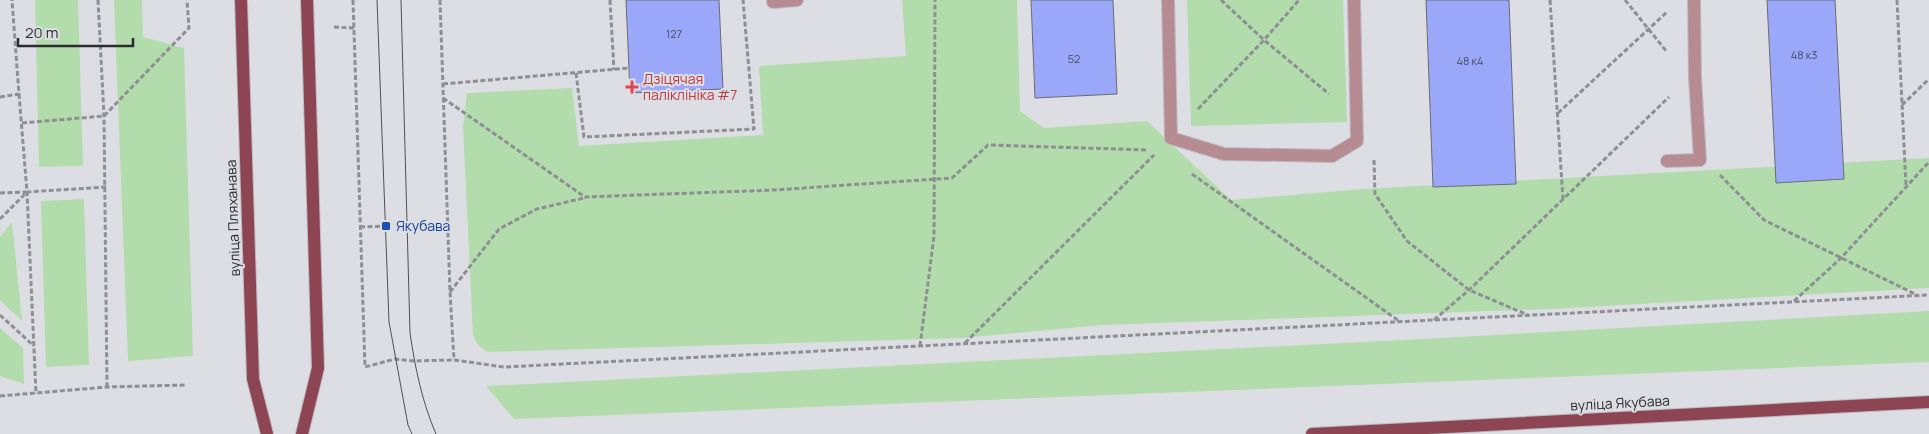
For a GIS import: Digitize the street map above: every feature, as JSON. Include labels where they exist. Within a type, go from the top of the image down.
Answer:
[{"type":"main road","name":"вуліца Пляханава","points":[[242,0],[252,379],[267,434]]},
{"type":"main road","points":[[302,434],[318,368],[307,0]]},
{"type":"main road","name":"вуліца Якубава","points":[[1312,434],[1929,402]]},
{"type":"lane","points":[[774,2],[797,0]]},
{"type":"lane","points":[[1168,0],[1171,138],[1224,154],[1332,156],[1357,141],[1354,0]]},
{"type":"lane","points":[[1668,161],[1700,160],[1692,78],[1694,0]]},
{"type":"path","points":[[12,0],[27,192],[36,394]]},
{"type":"path","points":[[98,0],[106,187],[107,387]]},
{"type":"path","points":[[22,124],[104,116],[189,28],[187,0]]},
{"type":"path","points":[[353,0],[365,367],[395,359],[414,361],[454,360],[504,367],[1929,295]]},
{"type":"path","points":[[440,0],[454,360]]},
{"type":"path","points":[[610,0],[614,70]]},
{"type":"path","points":[[576,73],[584,137],[754,129],[743,0]]},
{"type":"path","points":[[920,346],[934,236],[935,0]]},
{"type":"path","points":[[1221,0],[1264,40],[1356,116]]},
{"type":"path","points":[[1171,138],[1264,40],[1298,0]]},
{"type":"path","points":[[1550,0],[1563,201]]},
{"type":"path","points":[[1433,320],[1469,290],[1692,78],[1625,0]]},
{"type":"path","points":[[1897,0],[1906,186]]},
{"type":"path","points":[[1557,114],[1668,11]]},
{"type":"path","points":[[443,84],[629,68]]},
{"type":"path","points":[[1902,106],[1929,79]]},
{"type":"path","points":[[0,97],[19,94]]},
{"type":"path","points":[[443,98],[585,197]]},
{"type":"path","points":[[450,292],[499,229],[537,208],[585,197],[774,190],[952,178],[988,145],[1158,150],[965,344]]},
{"type":"path","points":[[1374,159],[1375,194],[1407,241],[1469,290],[1529,315]]},
{"type":"path","points":[[1794,302],[1840,259],[1929,162]]},
{"type":"path","points":[[1720,168],[1720,177],[1764,220],[1918,296]]},
{"type":"path","points":[[1190,173],[1400,322]]},
{"type":"path","points":[[0,193],[106,187]]},
{"type":"path","points":[[0,219],[27,192]]},
{"type":"path","points":[[360,227],[386,226]]},
{"type":"path","points":[[0,315],[34,346]]},
{"type":"path","points":[[0,396],[107,387],[186,385]]},
{"type":"green space","points":[[35,0],[78,0],[83,166],[39,167]]},
{"type":"green space","points":[[114,0],[142,0],[143,37],[184,48],[193,356],[128,361]]},
{"type":"green space","points":[[902,0],[1017,0],[1020,111],[1044,128],[1147,121],[1231,200],[1364,189],[1929,158],[1929,288],[1550,309],[1102,325],[962,338],[487,352],[478,345],[473,335],[463,126],[467,93],[572,88],[579,146],[763,135],[759,66],[906,56]]},
{"type":"green space","points":[[1187,0],[1343,0],[1347,122],[1191,126]]},
{"type":"green space","points":[[84,199],[89,365],[46,367],[41,201]]},
{"type":"green space","points":[[12,222],[22,321],[0,300],[0,237]]},
{"type":"green space","points":[[1929,311],[1929,362],[514,419],[486,386],[1422,339]]},
{"type":"green space","points":[[0,328],[23,348],[24,384],[0,376]]},
{"type":"building","points":[[626,0],[719,0],[723,89],[630,93]]},
{"type":"building","points":[[1031,0],[1113,0],[1117,94],[1035,98]]},
{"type":"building","points":[[1426,0],[1509,0],[1516,184],[1433,187]]},
{"type":"building","points":[[1767,0],[1835,0],[1844,179],[1776,183]]},
{"type":"tram line","points":[[377,0],[389,322],[408,425],[412,434]]},
{"type":"tram line","points":[[401,0],[410,333],[420,384],[436,434]]},
{"type":"place","name":"Дзіцячая паліклініка #7","points":[[632,87]]},
{"type":"place","name":"Якубава","points":[[386,226]]}]
